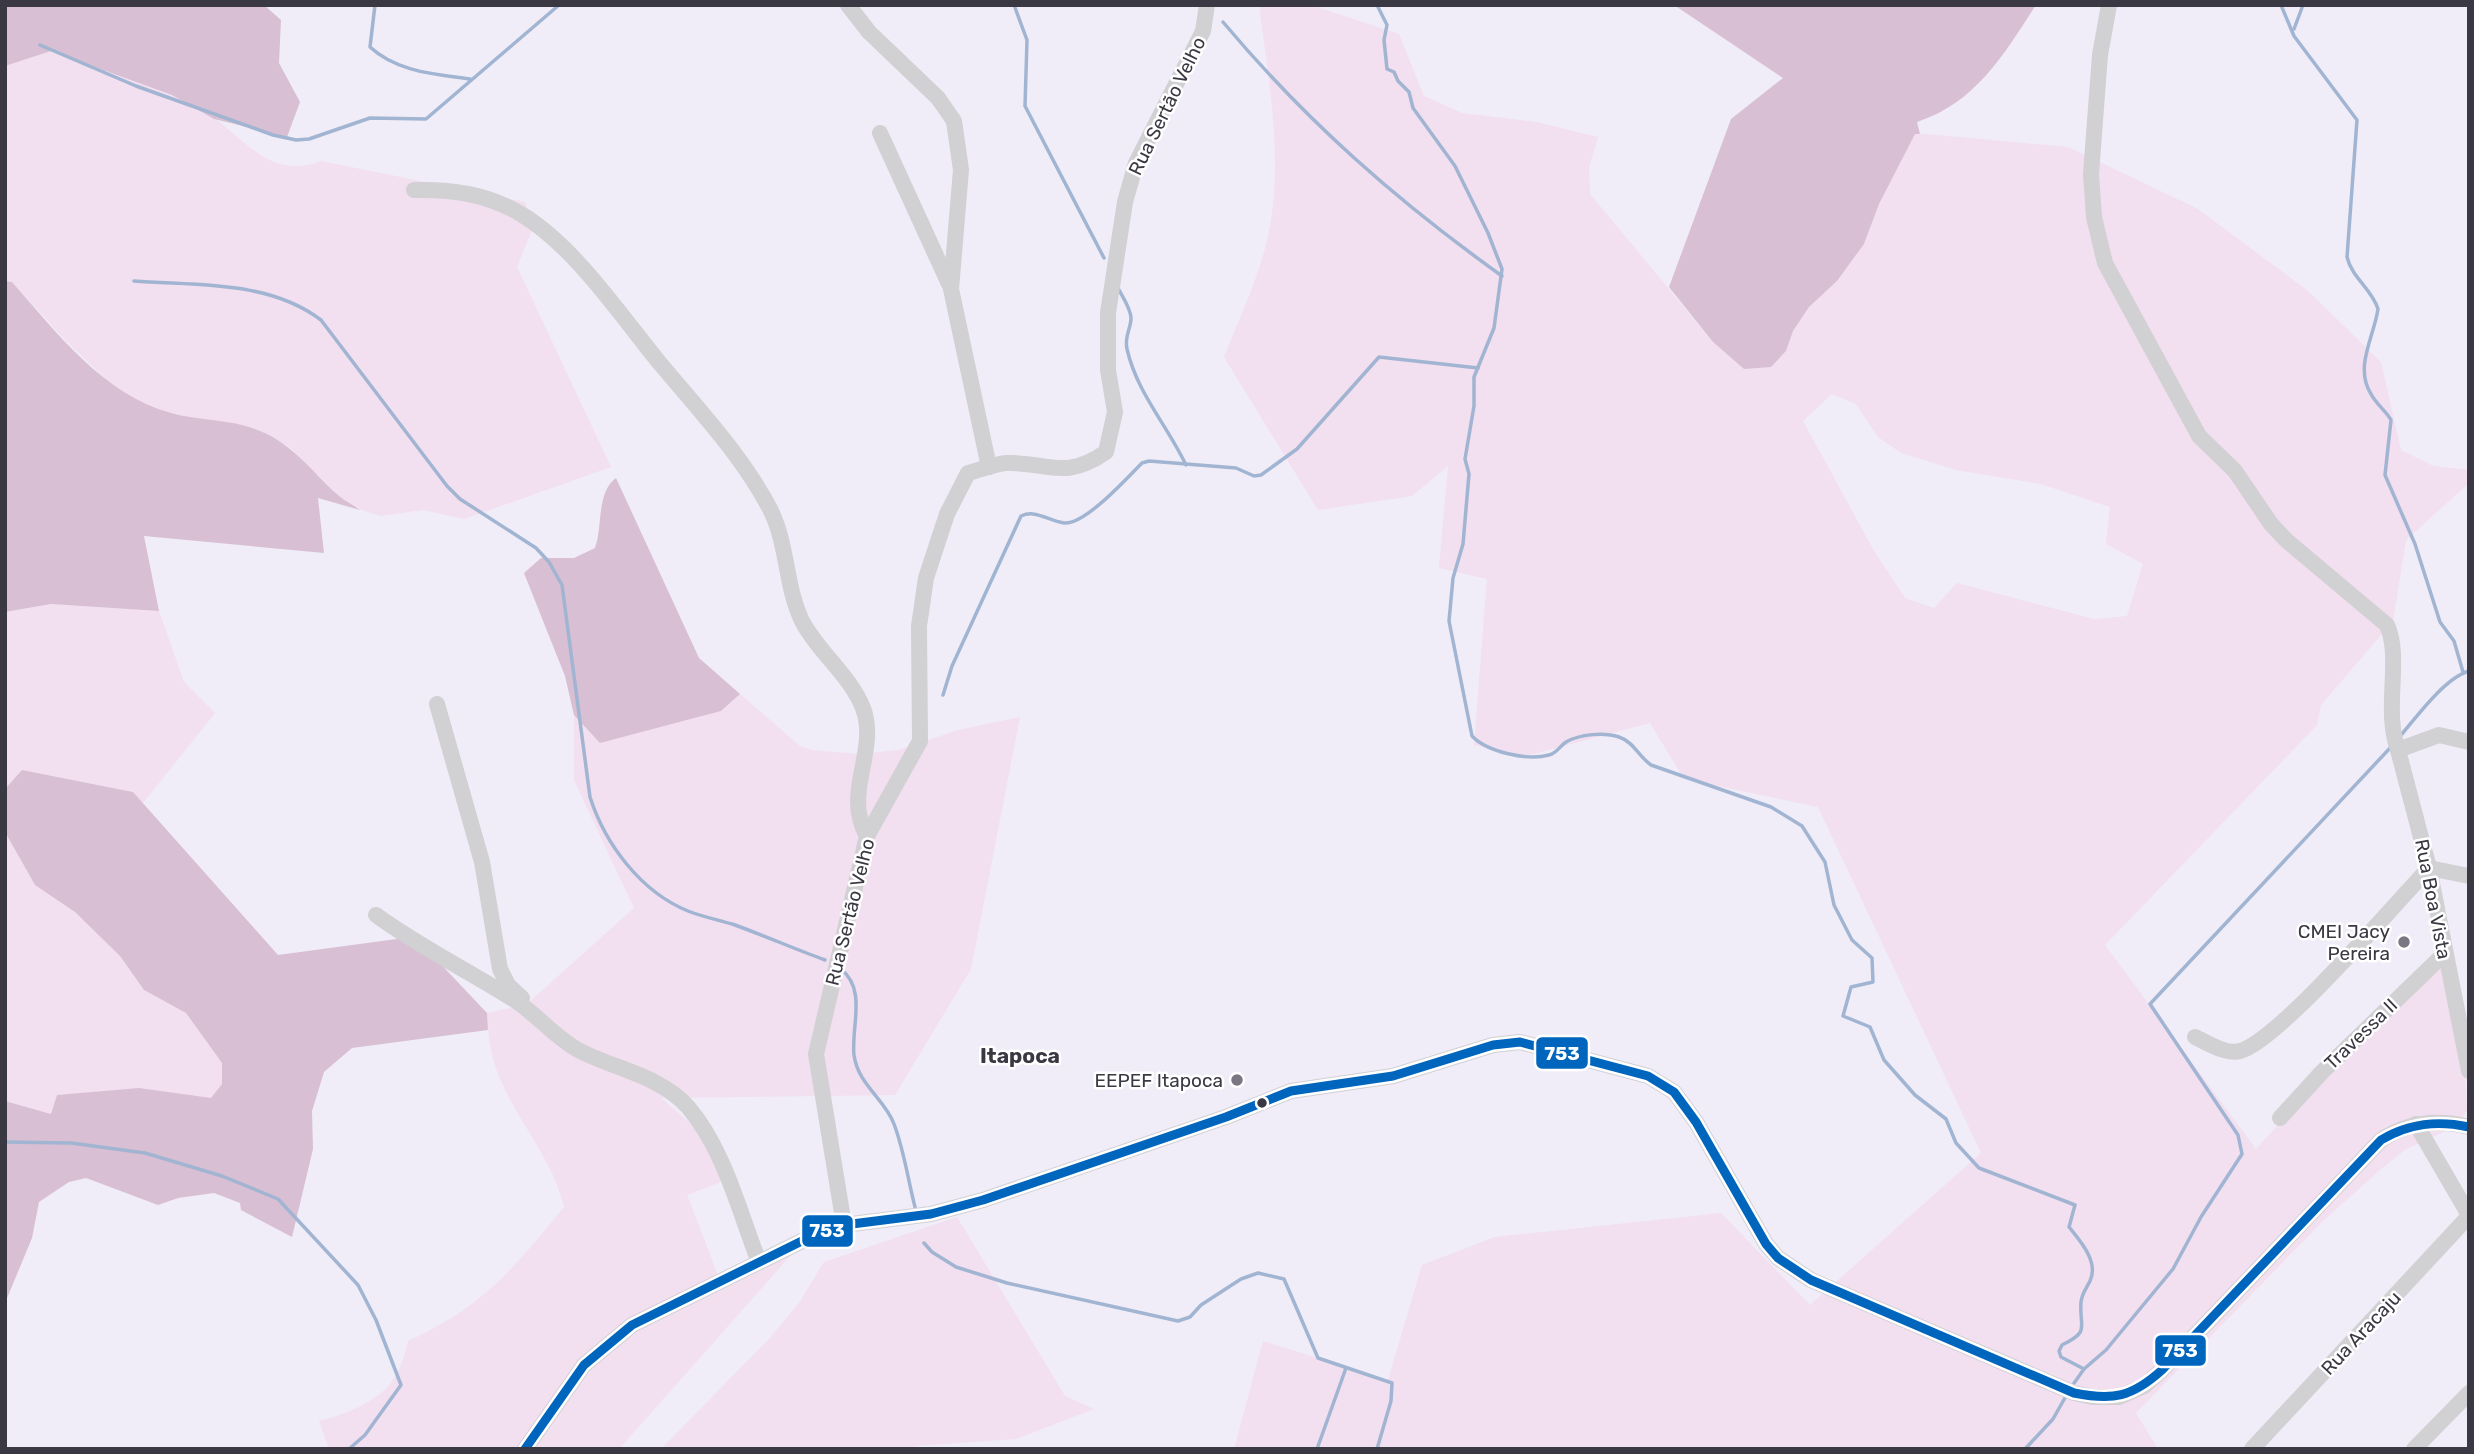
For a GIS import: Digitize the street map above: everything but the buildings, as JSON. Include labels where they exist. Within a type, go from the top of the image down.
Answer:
[{"type":"street","points":[[848,5],[869,32],[938,98],[954,121],[961,170],[951,289]]},
{"type":"street","name":"Rua Sertão Velho","points":[[844,1225],[816,1054],[867,836],[920,741],[919,626],[926,578],[947,514],[968,473],[1004,463],[1066,470],[1090,463],[1106,452],[1115,412],[1108,370],[1108,313],[1125,202],[1136,163],[1203,31],[1207,5]]},
{"type":"street","name":"Rua Boa Vista","points":[[2109,5],[2100,55],[2091,174],[2094,217],[2105,263],[2199,436],[2235,471],[2271,524],[2286,540],[2387,625],[2391,638],[2390,718],[2429,868],[2469,1072]]},
{"type":"street","points":[[880,133],[951,289],[989,467]]},
{"type":"street","points":[[414,190],[449,191],[494,201],[522,215],[545,232],[600,289],[722,438],[756,486],[778,526],[800,617],[863,707],[868,732],[856,799],[859,819],[867,836]]},
{"type":"street","points":[[437,704],[482,862],[500,969],[509,985],[535,1015]]},
{"type":"street","points":[[2398,750],[2418,740],[2446,735],[2469,742]]},
{"type":"street","points":[[2195,1037],[2232,1052],[2252,1045],[2284,1021],[2429,868],[2469,876]]},
{"type":"street","points":[[376,915],[535,1015],[579,1051],[662,1086],[688,1107],[720,1162],[759,1262]]},
{"type":"street","name":"Travessa II","points":[[2280,1118],[2322,1072],[2444,954]]},
{"type":"street","points":[[525,1449],[584,1365],[632,1325],[759,1262],[844,1225],[931,1214],[983,1200],[1226,1117],[1291,1091],[1393,1076],[1493,1045],[1520,1042],[1648,1076],[1674,1092],[1696,1122],[1755,1230],[1778,1258],[1794,1271],[1833,1291],[2067,1390],[2093,1398],[2119,1397],[2144,1386],[2162,1370],[2381,1140],[2416,1124],[2451,1123],[2469,1127]]},
{"type":"street","points":[[2416,1124],[2469,1215]]},
{"type":"street","name":"Rua Aracaju","points":[[2252,1449],[2469,1215]]},
{"type":"street","points":[[2414,1449],[2469,1393]]},
{"type":"shaded area","points":[[5,5],[264,5],[281,20],[279,63],[300,102],[287,137],[214,119],[172,95],[51,51],[5,66]]},
{"type":"shaded area","points":[[1259,5],[1311,5],[1399,34],[1424,96],[1462,113],[1536,122],[1598,137],[1589,168],[1590,194],[1713,342],[1744,369],[1772,365],[1786,351],[1793,331],[1809,307],[1837,281],[1864,244],[1879,204],[1915,133],[2068,147],[2198,209],[2308,291],[2381,362],[2401,450],[2433,466],[2469,470],[2469,483],[2406,540],[2393,621],[2321,705],[2317,725],[2105,945],[2256,1149],[2436,954],[2463,1040],[2467,1110],[2457,1126],[2406,1149],[2381,1169],[2323,1221],[2136,1413],[2158,1449],[1234,1449],[1263,1341],[1388,1380],[1422,1265],[1495,1237],[1721,1213],[1810,1305],[1981,1153],[1818,807],[1684,779],[1650,723],[1526,756],[1474,745],[1487,579],[1439,568],[1448,466],[1412,496],[1318,510],[1224,357],[1258,272],[1268,238],[1274,194],[1270,85]],"holes":[[[1832,394],[1856,404],[1878,437],[1901,453],[1956,470],[2041,484],[2110,507],[2106,544],[2143,564],[2127,616],[2094,619],[1957,583],[1934,608],[1905,598],[1874,551],[1803,421]]]},
{"type":"shaded area","points":[[1674,5],[2036,5],[2000,59],[1972,90],[1938,114],[1917,122],[1920,134],[1915,134],[1879,204],[1864,244],[1837,281],[1809,307],[1793,331],[1786,351],[1771,367],[1744,369],[1713,342],[1669,287],[1731,119],[1783,78]]},
{"type":"shaded area","points":[[51,51],[172,95],[209,115],[265,158],[280,164],[298,166],[321,161],[525,202],[532,230],[517,267],[611,467],[464,519],[423,510],[380,516],[362,510],[340,497],[288,446],[259,430],[170,413],[137,400],[110,383],[65,340],[12,282],[5,281],[5,66]]},
{"type":"shaded area","points":[[5,281],[12,282],[83,360],[124,392],[171,413],[239,424],[272,437],[292,451],[340,497],[360,510],[318,498],[324,553],[144,536],[159,611],[51,604],[5,612]]},
{"type":"shaded area","points":[[616,478],[699,658],[740,694],[721,711],[600,743],[574,715],[565,676],[524,573],[541,558],[574,558],[595,548],[605,492]]},
{"type":"shaded area","points":[[51,604],[159,611],[184,682],[215,713],[143,803],[133,792],[22,770],[5,789],[5,612]]},
{"type":"shaded area","points":[[740,694],[800,746],[812,750],[858,754],[899,750],[958,730],[1020,717],[971,969],[895,1095],[661,1098],[691,1124],[709,1149],[721,1182],[687,1195],[719,1278],[791,1255],[619,1449],[329,1449],[319,1421],[351,1411],[381,1393],[397,1373],[409,1340],[443,1323],[478,1299],[523,1256],[564,1207],[559,1189],[543,1155],[497,1071],[487,1013],[526,1005],[634,908],[574,780],[574,715],[600,743],[721,711]]},
{"type":"shaded area","points":[[22,770],[133,792],[278,955],[404,938],[434,957],[487,1013],[488,1030],[352,1048],[324,1072],[312,1111],[313,1149],[292,1237],[241,1210],[240,1203],[214,1193],[178,1198],[158,1205],[86,1178],[69,1182],[39,1202],[32,1238],[5,1303],[5,1101],[51,1114],[57,1095],[139,1088],[211,1098],[222,1084],[222,1063],[186,1013],[144,990],[120,956],[75,912],[35,885],[5,832],[5,789]]},
{"type":"shaded area","points":[[5,832],[35,885],[75,912],[120,956],[144,990],[186,1013],[222,1063],[222,1085],[211,1098],[87,1093],[57,1095],[51,1114],[5,1101]]},
{"type":"shaded area","points":[[957,1217],[1065,1396],[1094,1409],[1016,1439],[915,1446],[914,1449],[661,1449],[768,1340],[799,1303],[824,1262]]},
{"type":"waterway","points":[[375,5],[370,47],[404,67],[470,79]]},
{"type":"waterway","points":[[40,45],[136,86],[273,135],[296,140],[309,139],[370,118],[426,119],[559,5]]},
{"type":"waterway","points":[[1014,5],[1027,40],[1025,106],[1104,258]]},
{"type":"waterway","points":[[1377,5],[1387,25],[1384,40],[1387,69],[1394,72],[1398,81],[1409,92],[1413,108],[1455,166],[1488,233],[1502,269],[1494,328],[1474,377],[1474,406],[1465,459],[1469,474],[1463,544],[1453,578],[1449,621],[1472,736],[1497,751],[1530,757],[1552,754],[1566,742],[1585,736],[1599,734],[1619,737],[1628,742],[1651,765],[1771,807],[1802,826],[1825,862],[1834,905],[1852,940],[1872,958],[1873,982],[1851,987],[1843,1016],[1870,1027],[1884,1060],[1915,1095],[1946,1119],[1956,1143],[1979,1168],[2075,1205],[2069,1227],[2087,1252],[2092,1274],[2082,1299],[2082,1328],[2077,1336],[2062,1345],[2059,1351],[2061,1357],[2084,1369]]},
{"type":"waterway","points":[[2281,5],[2294,36],[2357,120],[2347,257],[2378,309],[2365,363],[2366,384],[2373,398],[2391,420],[2385,475],[2415,544],[2440,622],[2454,641],[2463,672]]},
{"type":"waterway","points":[[2294,29],[2303,5]]},
{"type":"waterway","points":[[1223,22],[1287,93],[1354,158],[1426,219],[1502,276]]},
{"type":"waterway","points":[[134,281],[255,291],[300,307],[321,320],[447,486],[460,499],[536,548],[549,562],[562,585],[590,797],[615,849],[640,879],[671,903],[825,960]]},
{"type":"waterway","points":[[1118,288],[1131,314],[1126,344],[1132,365],[1145,394],[1186,465]]},
{"type":"waterway","points":[[943,695],[952,666],[1021,516],[1032,514],[1058,522],[1073,522],[1094,509],[1142,463],[1149,461],[1236,468],[1254,476],[1261,475],[1297,449],[1379,357],[1478,368]]},
{"type":"waterway","points":[[2402,734],[2441,689],[2469,671]]},
{"type":"waterway","points":[[2072,1386],[2084,1369],[2106,1350],[2173,1269],[2201,1217],[2242,1154],[2238,1135],[2150,1004],[2391,747]]},
{"type":"waterway","points":[[841,969],[854,987],[856,998],[856,1066],[894,1124],[915,1207]]},
{"type":"waterway","points":[[5,1142],[71,1143],[145,1153],[222,1176],[278,1199],[358,1285],[376,1320],[401,1385],[365,1435],[349,1449]]},
{"type":"waterway","points":[[924,1243],[932,1252],[956,1267],[1007,1283],[1178,1321],[1190,1317],[1201,1305],[1241,1279],[1258,1273],[1284,1279],[1318,1358],[1392,1383],[1391,1401],[1377,1449]]},
{"type":"waterway","points":[[1317,1449],[1346,1368]]},
{"type":"waterway","points":[[2025,1449],[2053,1419],[2066,1396]]},
{"type":"transit line","name":"753","points":[[525,1449],[584,1365],[632,1325],[812,1236],[844,1225],[931,1214],[983,1200],[1226,1117],[1291,1091],[1393,1076],[1493,1045],[1520,1042],[1648,1076],[1674,1092],[1696,1122],[1766,1244],[1778,1258],[1811,1280],[2074,1393],[2100,1397],[2131,1391],[2162,1370],[2381,1140],[2424,1124],[2469,1127]]},
{"type":"place","name":"CMEI Jacy Pereira","points":[[2404,942]]},
{"type":"place","name":"EEPEF Itapoca","points":[[1237,1080]]},
{"type":"district","name":"Itapoca","points":[[1020,1055]]}]
